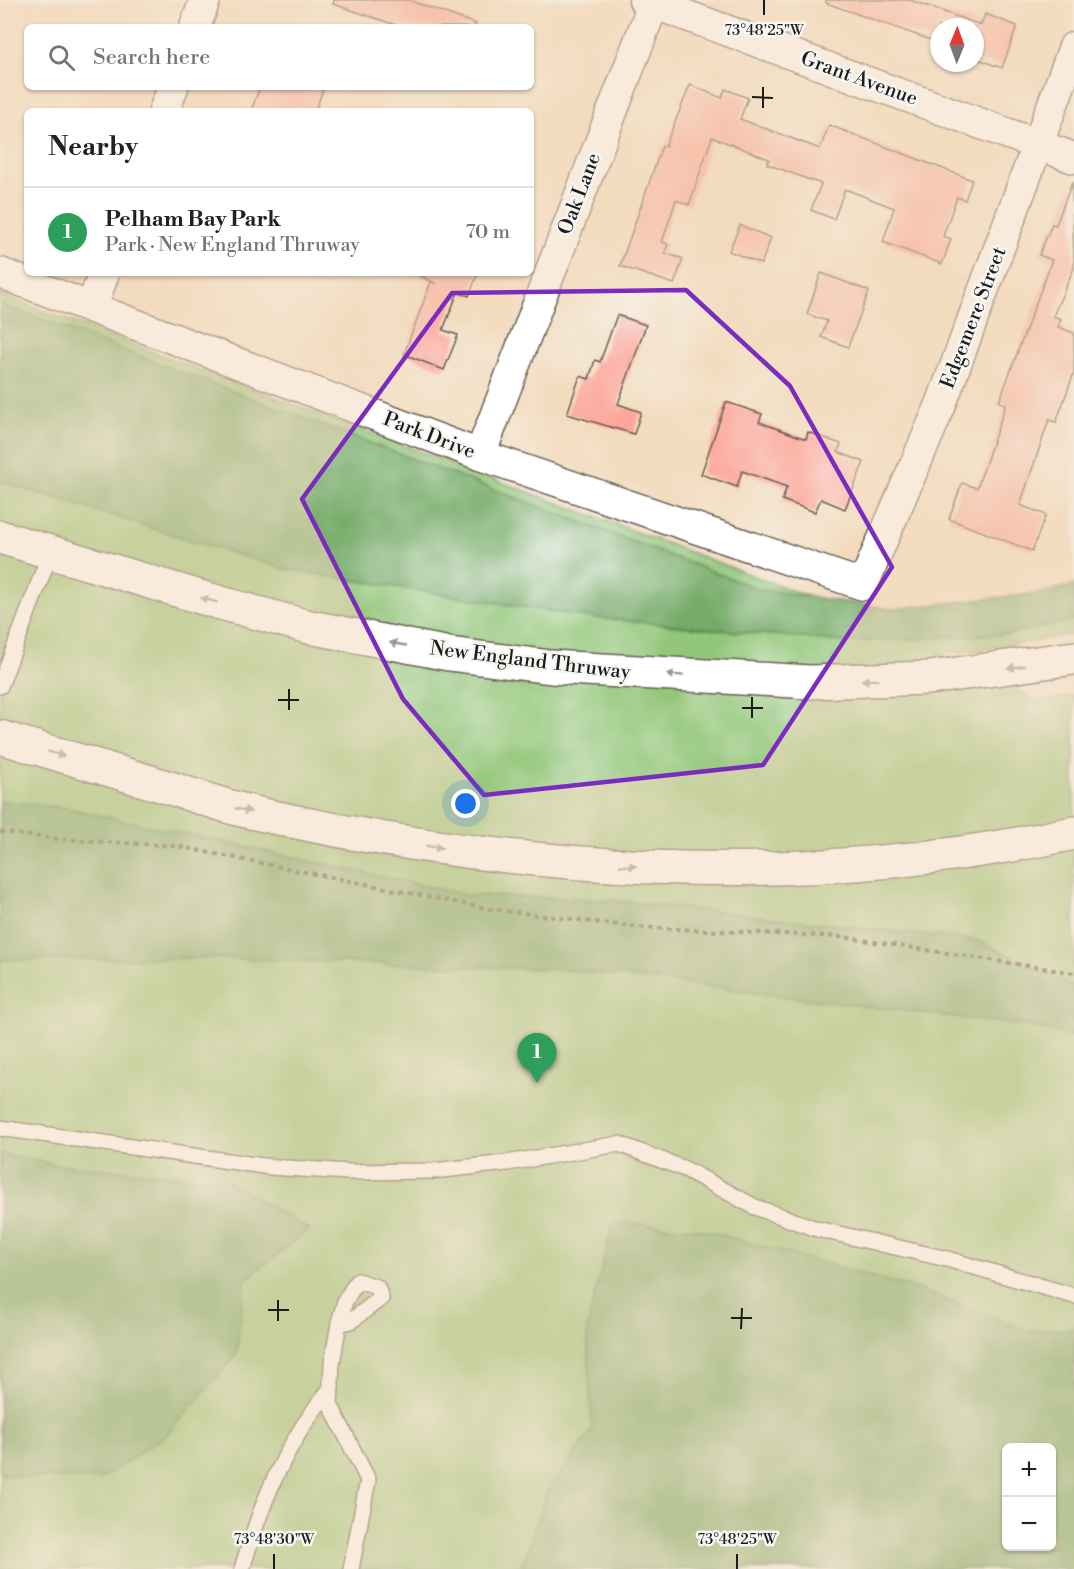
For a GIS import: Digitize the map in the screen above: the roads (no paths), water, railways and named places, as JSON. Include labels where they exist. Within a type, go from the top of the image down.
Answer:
[{"type":"highway","name":"New England Thruway","points":[[0,537],[304,626],[449,654],[551,667],[810,682],[928,678],[1074,658]]},
{"type":"highway","points":[[0,737],[238,809],[305,824],[387,840],[583,864],[797,866],[969,852],[1074,833]]},
{"type":"street","points":[[196,24],[205,0]]},
{"type":"street","name":"Grant Avenue","points":[[651,1],[1074,158]]},
{"type":"street","name":"Oak Lane","points":[[480,455],[651,1]]},
{"type":"street","name":"Edgemere Street","points":[[863,585],[940,407],[1074,46]]},
{"type":"street","points":[[165,108],[172,90]]},
{"type":"street","name":"Park Drive","points":[[0,273],[480,455],[863,585]]},
{"type":"street","points":[[92,306],[103,276]]},
{"type":"lane","points":[[0,686],[51,551]]},
{"type":"lane","points":[[0,1128],[270,1167],[349,1172],[443,1169],[507,1162],[620,1144],[685,1169],[755,1207],[817,1229],[947,1259],[1074,1296]]},
{"type":"lane","points":[[339,1323],[330,1404],[368,1480],[351,1569]]},
{"type":"lane","points":[[242,1569],[275,1473],[305,1419],[331,1388]]},
{"type":"place","name":"Pelham Bay Park","points":[[537,1083]]}]
